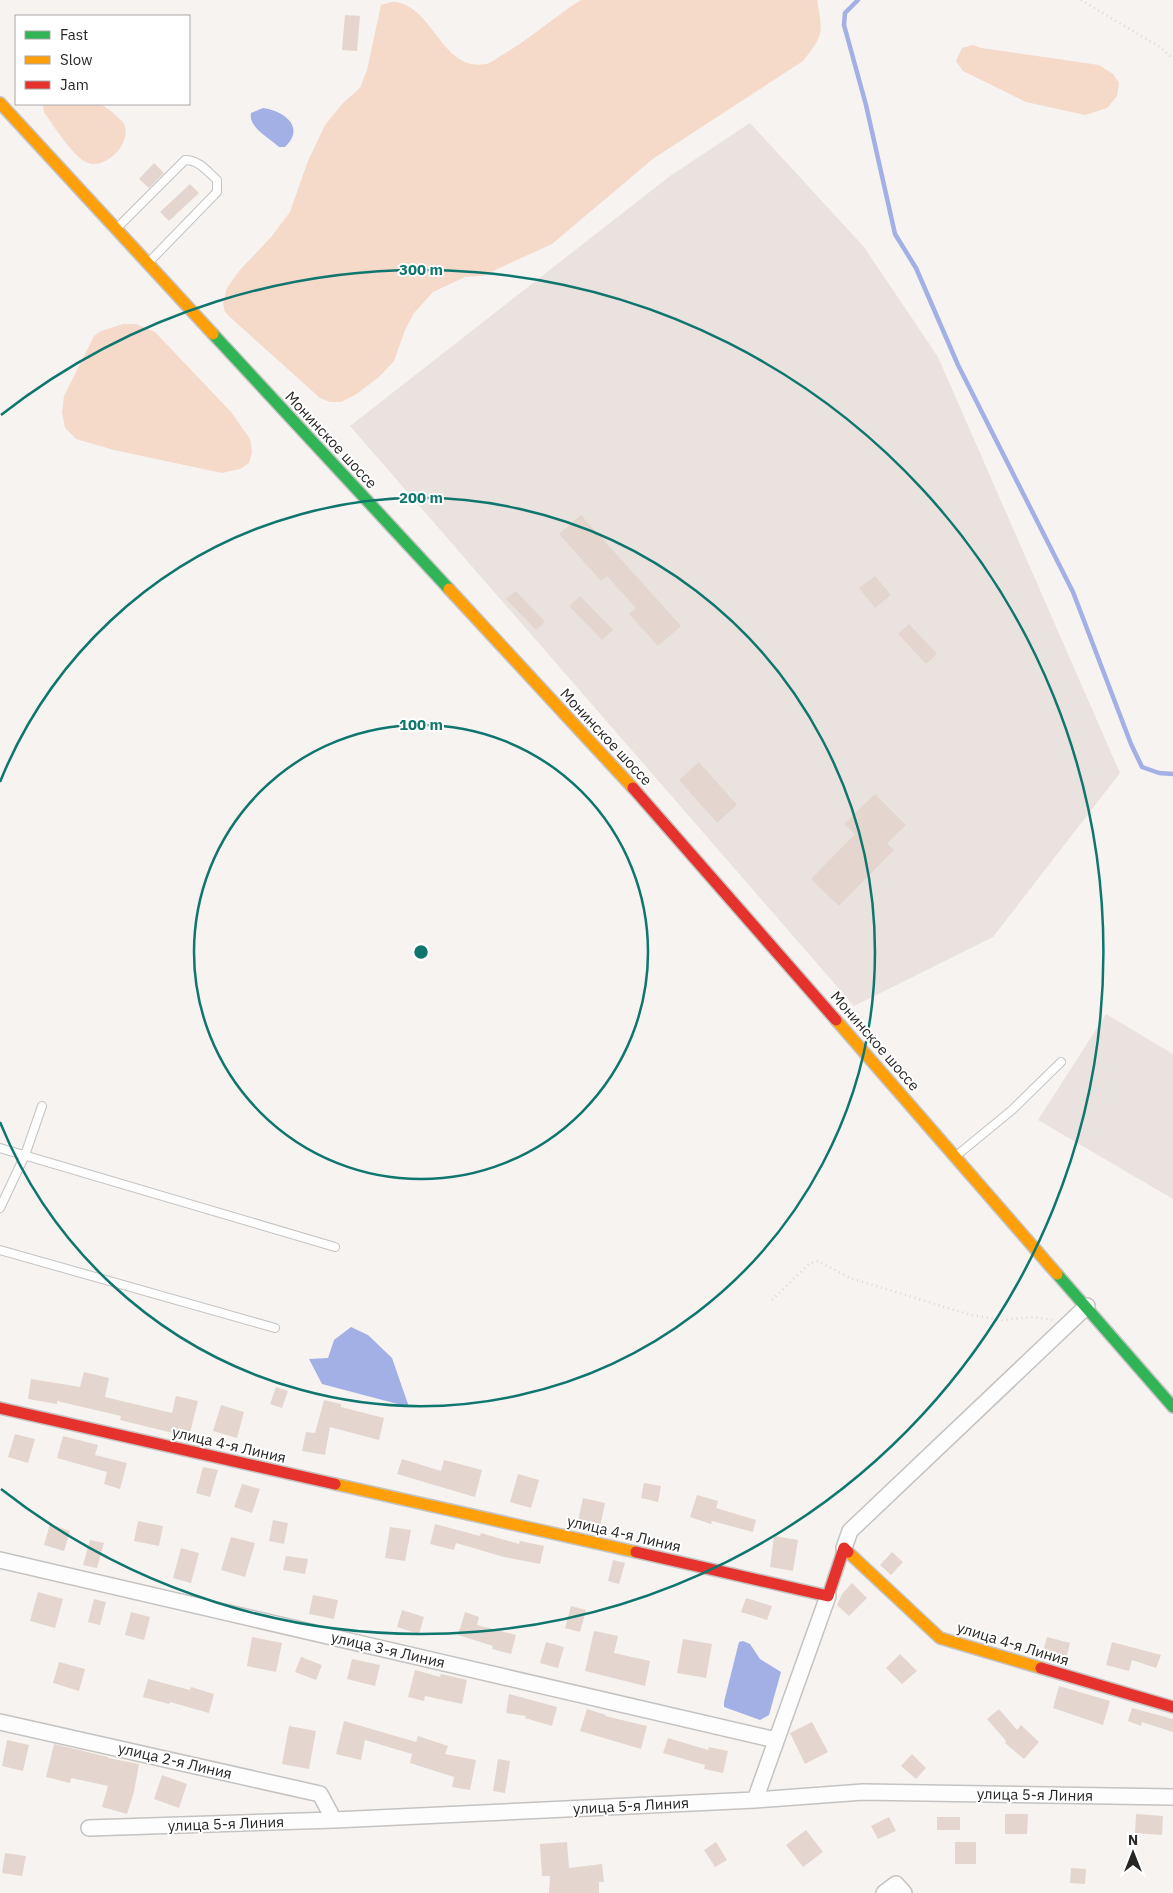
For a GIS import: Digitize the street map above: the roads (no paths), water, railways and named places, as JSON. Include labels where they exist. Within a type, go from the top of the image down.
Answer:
[{"type":"main road","name":"Монинское шоссе","points":[[0,103],[646,802],[1173,1407]]},
{"type":"main road","name":"улица 4-я Линия","points":[[0,1408],[828,1596]]},
{"type":"main road","points":[[828,1596],[844,1548]]},
{"type":"main road","name":"улица 4-я Линия","points":[[844,1548],[940,1638],[1173,1707]]},
{"type":"street","points":[[844,1548],[850,1531],[1087,1306]]},
{"type":"street","name":"улица 3-я Линия","points":[[0,1560],[776,1740]]},
{"type":"street","points":[[755,1800],[828,1596]]},
{"type":"street","name":"улица 2-я Линия","points":[[0,1722],[320,1794],[334,1820]]},
{"type":"street","name":"улица 5-я Линия","points":[[89,1828],[334,1820],[755,1800],[863,1792],[1173,1797]]},
{"type":"lane","points":[[116,230],[185,160],[193,160],[198,163],[217,180],[217,192],[147,263]]},
{"type":"lane","points":[[956,1156],[1012,1110],[1061,1062]]},
{"type":"lane","points":[[0,1208],[25,1155],[42,1106]]},
{"type":"lane","points":[[0,1148],[335,1247]]},
{"type":"lane","points":[[0,1250],[274,1328]]},
{"type":"water","points":[[263,108],[285,116],[290,121],[293,133],[291,140],[285,147],[279,147],[260,132],[253,123],[251,113]]},
{"type":"water","points":[[351,1327],[368,1335],[392,1358],[409,1407],[322,1384],[309,1359],[328,1358],[334,1340]]},
{"type":"water","points":[[743,1641],[750,1644],[760,1659],[781,1672],[769,1715],[760,1720],[724,1707],[739,1642]]},
{"type":"waterway","points":[[858,0],[845,13],[844,25],[866,105],[895,234],[916,268],[958,365],[1073,592],[1131,744],[1142,767],[1159,773],[1173,774]]}]
